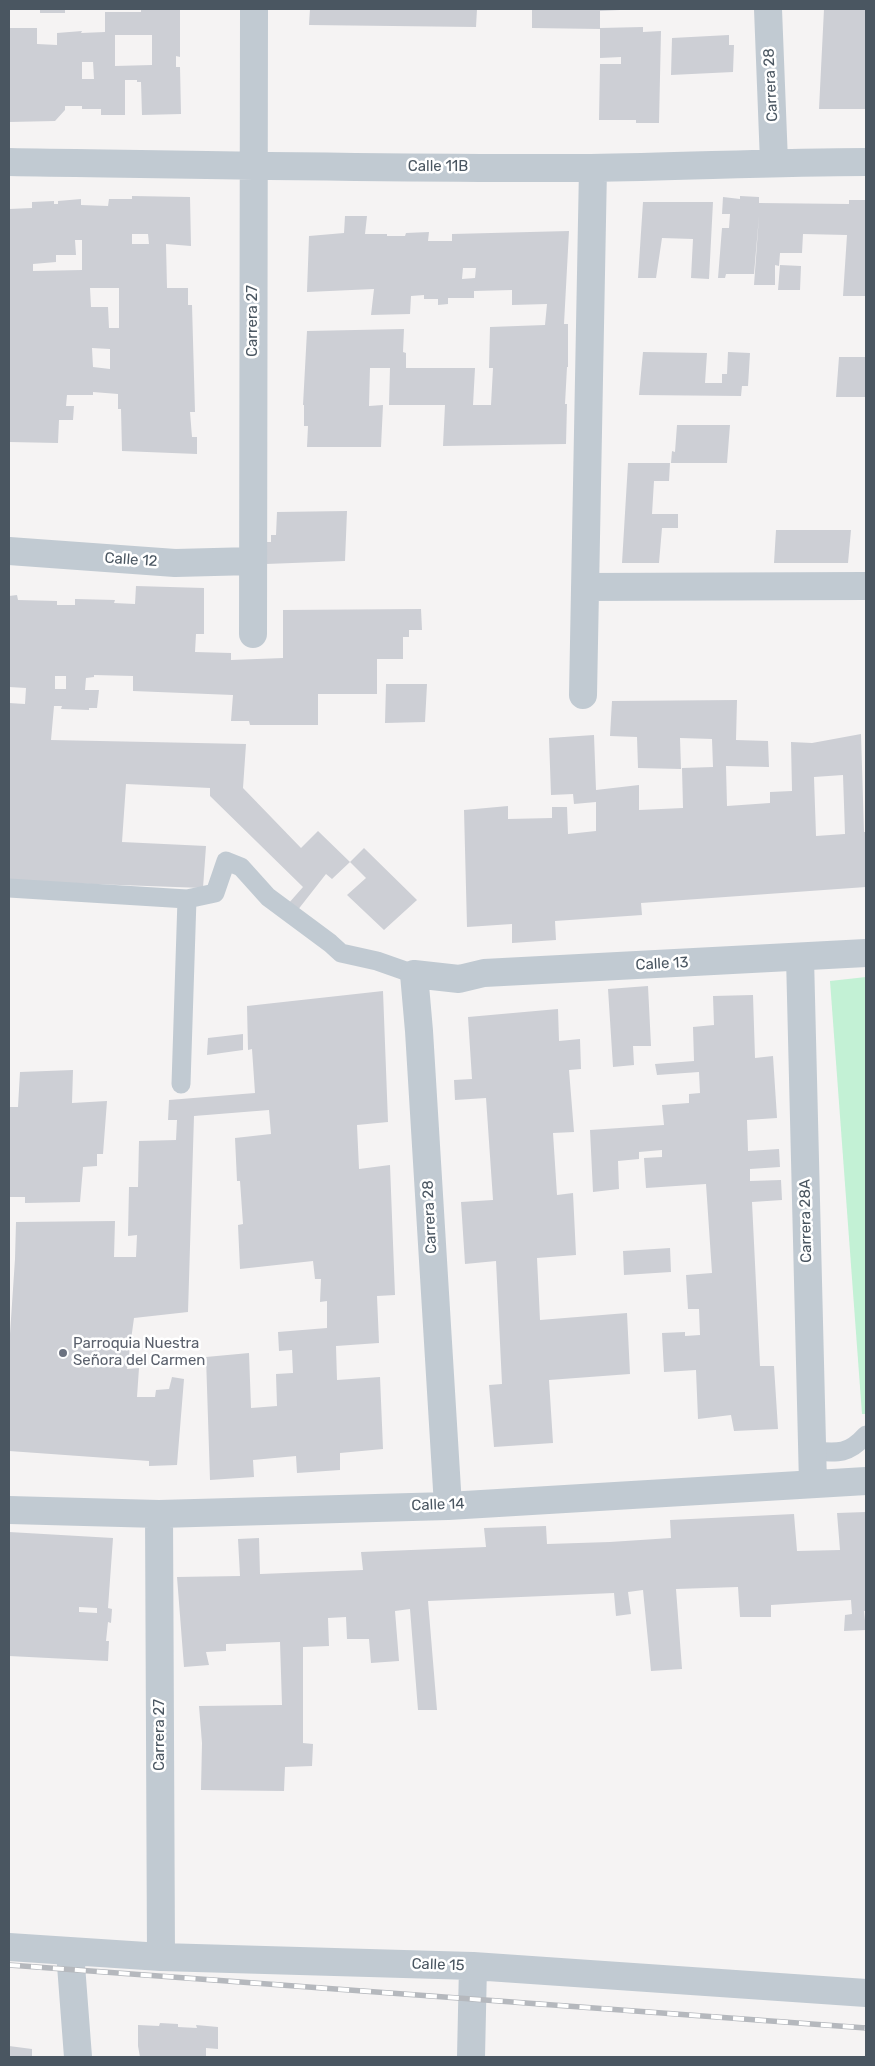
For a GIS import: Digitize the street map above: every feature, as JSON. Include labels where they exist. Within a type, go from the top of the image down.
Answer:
[{"type":"street","name":"Carrera 27","points":[[253,634],[254,9]]},
{"type":"street","name":"Carrera 28","points":[[768,9],[774,162]]},
{"type":"street","name":"Calle 11B","points":[[9,162],[592,168],[774,162],[866,162]]},
{"type":"street","points":[[583,695],[592,168]]},
{"type":"street","name":"Calle 12","points":[[9,551],[175,563],[253,561]]},
{"type":"street","points":[[585,588],[865,586]]},
{"type":"street","name":"Calle 13","points":[[414,974],[459,979],[484,973],[866,953]]},
{"type":"street","name":"Carrera 28A","points":[[800,957],[813,1484]]},
{"type":"street","name":"Carrera 28","points":[[414,974],[448,1506]]},
{"type":"street","name":"Calle 14","points":[[9,1510],[159,1514],[448,1506],[866,1481]]},
{"type":"street","name":"Carrera 27","points":[[159,1514],[161,1957]]},
{"type":"street","name":"Calle 15","points":[[9,1947],[161,1957],[473,1966],[866,1993]]},
{"type":"street","points":[[70,1952],[78,2057]]},
{"type":"street","points":[[471,2057],[473,1966]]},
{"type":"lane","points":[[9,888],[187,899],[215,893],[226,861],[241,867],[268,898],[341,953],[377,961],[414,974]]},
{"type":"lane","points":[[181,1084],[187,899]]},
{"type":"lane","points":[[812,1451],[840,1453],[858,1444],[866,1435]]},
{"type":"green space","points":[[866,977],[866,1414],[862,1414],[830,981]]},
{"type":"building","points":[[40,9],[65,9],[65,13],[40,13]]},
{"type":"building","points":[[141,9],[180,9],[180,57],[176,56],[176,67],[180,67],[181,114],[142,115],[141,82],[125,80],[125,115],[101,115],[101,109],[82,109],[82,106],[65,106],[65,110],[55,121],[9,122],[9,28],[37,28],[37,44],[57,45],[57,33],[105,32],[105,12],[141,12]],"holes":[[[115,35],[152,35],[152,65],[115,66]],[[82,62],[93,62],[94,79],[82,79]]]},
{"type":"building","points":[[310,9],[477,9],[476,27],[309,25]]},
{"type":"building","points":[[532,9],[620,10],[600,11],[600,29],[532,28]]},
{"type":"building","points":[[824,9],[866,9],[866,109],[819,109]]},
{"type":"building","points":[[643,27],[643,32],[661,31],[659,123],[636,123],[636,120],[599,120],[600,64],[621,64],[621,57],[600,58],[600,28]]},
{"type":"building","points":[[729,35],[729,45],[734,45],[733,72],[671,75],[672,38]]},
{"type":"building","points":[[132,196],[190,197],[191,246],[166,244],[167,288],[188,288],[188,305],[192,305],[195,412],[190,412],[192,437],[197,437],[197,454],[122,451],[121,409],[118,409],[118,394],[93,392],[93,395],[67,395],[66,406],[74,406],[73,420],[59,420],[58,443],[9,442],[9,209],[32,208],[32,202],[54,201],[54,204],[58,204],[58,201],[81,199],[81,205],[108,206],[109,199],[132,199]],"holes":[[[132,234],[148,234],[149,244],[132,244]],[[75,240],[82,240],[82,270],[33,271],[33,264],[56,262],[56,255],[76,255]],[[90,288],[119,288],[119,328],[109,328],[108,307],[91,307]],[[92,348],[110,349],[110,369],[93,367]]]},
{"type":"building","points":[[740,196],[759,197],[759,203],[849,204],[849,200],[866,200],[866,296],[843,296],[847,235],[803,234],[802,253],[780,253],[779,266],[775,265],[775,285],[754,285],[759,216],[754,274],[726,274],[725,278],[718,278],[722,228],[729,228],[730,214],[722,214],[723,197],[740,199]]},
{"type":"building","points":[[643,202],[713,202],[709,279],[691,278],[693,239],[662,238],[656,278],[638,278]]},
{"type":"building","points":[[345,216],[367,216],[365,234],[405,236],[406,233],[429,232],[428,241],[452,241],[452,234],[569,231],[564,324],[568,324],[568,367],[565,404],[567,404],[566,444],[443,446],[445,405],[389,405],[390,368],[370,368],[369,406],[383,405],[381,447],[307,447],[308,426],[304,426],[303,405],[307,331],[404,329],[403,352],[406,353],[406,368],[475,368],[473,405],[491,405],[493,368],[489,368],[490,327],[545,325],[547,304],[512,305],[512,290],[474,291],[474,298],[448,298],[448,304],[438,305],[438,299],[424,299],[424,295],[411,296],[410,314],[371,315],[374,289],[307,292],[309,236],[344,233]],"holes":[[[463,268],[476,268],[475,278],[462,279]]]},
{"type":"building","points":[[780,265],[801,266],[800,290],[778,290]]},
{"type":"building","points":[[643,352],[707,353],[705,383],[722,383],[722,374],[727,374],[728,352],[750,353],[748,386],[742,386],[741,396],[639,395]]},
{"type":"building","points":[[839,357],[866,357],[866,397],[836,397]]},
{"type":"building","points":[[677,425],[730,425],[727,463],[671,463],[672,451],[675,452]]},
{"type":"building","points":[[628,463],[670,463],[669,481],[654,481],[652,514],[678,514],[678,528],[662,528],[659,563],[622,563]]},
{"type":"building","points":[[347,511],[345,561],[266,564],[266,542],[271,542],[271,535],[276,535],[277,512]]},
{"type":"building","points":[[776,530],[851,530],[848,563],[774,563]]},
{"type":"building","points":[[136,586],[204,588],[204,634],[196,634],[195,652],[231,653],[231,660],[283,658],[283,610],[421,609],[422,630],[409,630],[409,637],[403,637],[403,659],[377,659],[377,694],[318,694],[318,725],[250,725],[249,721],[231,721],[233,695],[133,691],[133,676],[94,675],[94,677],[86,678],[85,690],[99,690],[97,708],[89,708],[89,710],[61,709],[62,706],[54,706],[51,740],[246,744],[243,788],[301,848],[318,831],[350,862],[332,879],[326,874],[297,911],[288,904],[303,887],[210,796],[210,788],[126,784],[122,842],[206,846],[203,888],[9,881],[9,703],[25,704],[26,688],[9,687],[9,596],[17,595],[18,600],[57,601],[57,605],[75,605],[75,599],[115,600],[114,603],[135,604]],"holes":[[[55,676],[66,676],[66,689],[55,689]]]},
{"type":"building","points":[[386,684],[427,684],[425,722],[385,723]]},
{"type":"building","points":[[737,700],[736,740],[768,741],[769,767],[726,766],[727,806],[770,803],[770,792],[792,791],[791,742],[812,743],[861,734],[864,832],[866,832],[866,887],[641,903],[642,915],[555,921],[556,940],[512,943],[512,924],[467,927],[464,810],[508,806],[508,819],[552,818],[552,807],[567,807],[568,834],[596,831],[596,802],[574,804],[573,794],[551,795],[549,738],[594,735],[596,790],[639,785],[639,810],[683,808],[682,768],[713,767],[712,739],[680,738],[681,769],[638,768],[637,737],[610,736],[612,701]],"holes":[[[843,775],[845,834],[816,836],[814,777]]]},
{"type":"building","points":[[364,848],[417,900],[384,930],[347,895],[366,878],[350,862]]},
{"type":"building","points":[[648,986],[651,1046],[633,1046],[634,1065],[613,1067],[608,989]]},
{"type":"building","points":[[383,991],[388,1122],[357,1125],[359,1169],[390,1165],[395,1295],[377,1296],[379,1343],[336,1346],[337,1380],[380,1377],[383,1449],[340,1453],[340,1470],[297,1473],[296,1456],[253,1460],[254,1477],[210,1480],[206,1357],[249,1353],[251,1408],[277,1406],[276,1374],[293,1373],[292,1350],[279,1351],[278,1332],[327,1328],[327,1301],[320,1302],[321,1279],[315,1279],[313,1261],[240,1269],[238,1225],[243,1224],[240,1181],[237,1181],[235,1138],[271,1134],[269,1110],[194,1116],[188,1312],[134,1318],[127,1369],[139,1368],[137,1397],[155,1397],[156,1390],[169,1389],[172,1377],[184,1379],[177,1465],[149,1466],[149,1461],[9,1451],[9,1349],[16,1222],[115,1221],[114,1257],[136,1257],[137,1235],[128,1236],[129,1187],[138,1187],[139,1141],[176,1140],[177,1120],[168,1120],[169,1100],[255,1093],[252,1049],[248,1050],[247,1006]]},
{"type":"building","points":[[753,995],[755,1058],[773,1056],[777,1118],[747,1120],[748,1151],[779,1149],[780,1167],[750,1169],[750,1181],[781,1180],[782,1200],[752,1202],[760,1366],[774,1366],[778,1429],[734,1431],[731,1415],[698,1419],[696,1370],[664,1372],[662,1333],[685,1332],[685,1336],[700,1335],[699,1309],[688,1309],[686,1275],[712,1273],[706,1184],[646,1188],[644,1158],[662,1157],[662,1150],[639,1152],[639,1159],[618,1161],[619,1189],[593,1192],[590,1130],[664,1125],[662,1105],[689,1103],[689,1094],[700,1093],[699,1072],[657,1075],[655,1064],[694,1061],[693,1027],[714,1025],[713,996]]},
{"type":"building","points":[[558,1009],[559,1041],[580,1039],[581,1069],[569,1070],[574,1132],[553,1133],[557,1195],[573,1193],[576,1255],[537,1258],[540,1320],[627,1313],[630,1374],[549,1380],[553,1443],[494,1447],[489,1385],[502,1384],[496,1261],[465,1264],[461,1202],[493,1200],[486,1098],[455,1100],[454,1080],[472,1079],[468,1017]]},
{"type":"building","points":[[243,1034],[243,1050],[207,1055],[208,1038]]},
{"type":"building","points":[[73,1070],[72,1103],[107,1101],[103,1154],[97,1154],[97,1166],[83,1167],[80,1202],[25,1203],[25,1197],[9,1197],[9,1107],[18,1107],[20,1072]]},
{"type":"building","points":[[670,1248],[671,1272],[624,1275],[623,1251]]},
{"type":"building","points":[[866,1512],[866,1611],[864,1611],[866,1630],[844,1631],[845,1615],[852,1614],[851,1600],[771,1605],[771,1617],[740,1617],[738,1587],[676,1589],[682,1669],[651,1671],[643,1590],[628,1592],[631,1614],[616,1616],[614,1593],[428,1601],[437,1710],[418,1710],[410,1609],[395,1611],[399,1661],[371,1663],[369,1639],[347,1639],[346,1617],[328,1618],[329,1646],[303,1647],[303,1743],[313,1744],[312,1766],[285,1767],[284,1791],[201,1790],[202,1743],[199,1706],[282,1705],[280,1642],[226,1644],[226,1651],[206,1652],[209,1665],[184,1667],[177,1577],[240,1576],[238,1539],[259,1538],[260,1574],[363,1570],[361,1552],[486,1547],[484,1528],[546,1526],[547,1544],[610,1542],[671,1538],[670,1520],[794,1514],[797,1551],[840,1550],[837,1513]]},
{"type":"building","points":[[9,1532],[113,1538],[108,1608],[112,1609],[111,1623],[108,1622],[106,1641],[109,1641],[108,1661],[9,1656]],"holes":[[[79,1607],[97,1608],[97,1613],[79,1612]]]},
{"type":"building","points":[[160,2023],[178,2024],[178,2027],[197,2028],[196,2025],[218,2027],[218,2049],[206,2048],[206,2057],[140,2057],[138,2025],[159,2026]]},
{"type":"building","points":[[9,2046],[32,2049],[32,2057],[9,2057]]},
{"type":"railway","points":[[9,1965],[866,2028]]},
{"type":"place","name":"Parroquia Nuestra Señora del Carmen","points":[[63,1353]]}]
